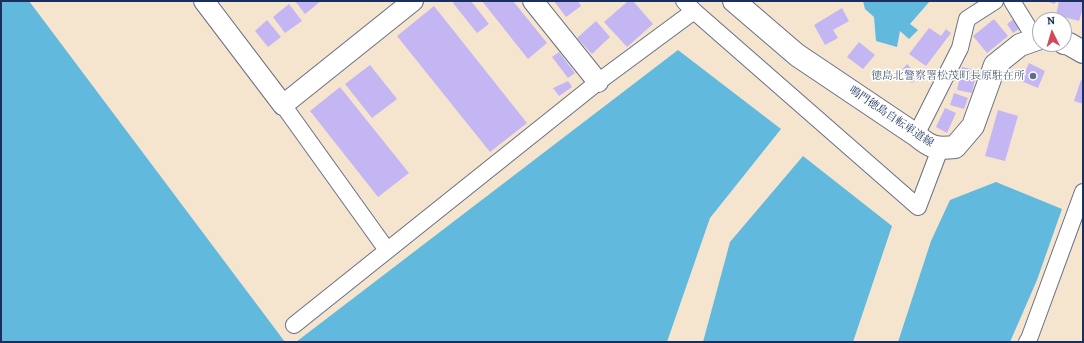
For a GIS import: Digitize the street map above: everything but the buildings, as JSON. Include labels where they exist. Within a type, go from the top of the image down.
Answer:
[{"type":"main road","name":"鳴門徳島自転車道線","points":[[734,1],[797,55],[916,135],[926,144],[940,149],[955,147],[973,126],[995,65],[1020,45],[1032,41]]},
{"type":"main road","points":[[1072,46],[1083,52]]},
{"type":"street","points":[[204,1],[282,105],[387,250]]},
{"type":"street","points":[[282,105],[413,1]]},
{"type":"street","points":[[534,1],[598,82]]},
{"type":"street","points":[[916,135],[960,48],[967,19],[995,1]]},
{"type":"street","points":[[1012,1],[1032,30]]},
{"type":"street","points":[[294,325],[598,82],[689,6],[918,207],[940,149]]},
{"type":"street","points":[[1027,342],[1083,192]]},
{"type":"water","points":[[1,1],[29,1],[285,342],[1,342]]},
{"type":"water","points":[[863,1],[930,1],[910,24],[918,30],[909,39],[900,31],[897,47],[876,41],[874,17],[865,9]]},
{"type":"water","points":[[678,50],[781,129],[710,218],[667,342],[296,342]]},
{"type":"water","points":[[803,156],[892,226],[853,342],[703,342],[730,242]]},
{"type":"water","points":[[996,182],[1062,209],[1037,280],[1010,342],[898,342],[931,241],[950,200]]},
{"type":"place","name":"徳島北警察署松茂町長原駐在所","points":[[1033,76]]}]
